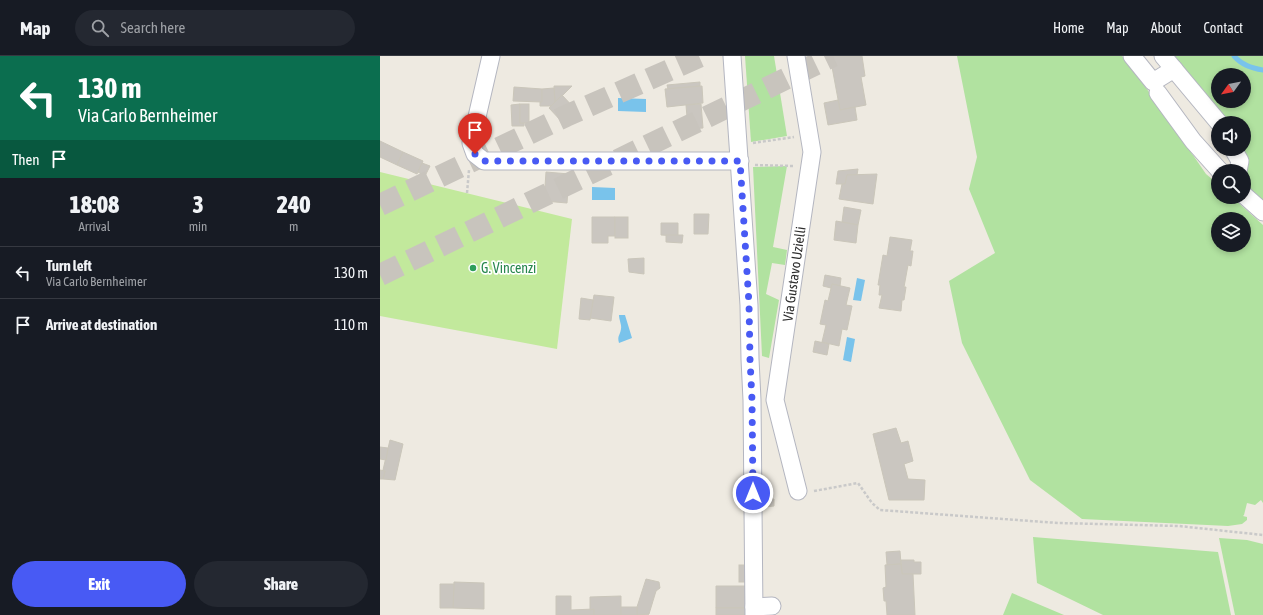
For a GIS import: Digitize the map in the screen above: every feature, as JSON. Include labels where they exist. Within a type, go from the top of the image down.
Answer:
[{"type":"street","points":[[491,56],[471,143],[475,154],[484,161],[745,163]]},
{"type":"street","points":[[732,56],[745,163],[752,400],[754,611],[772,606]]},
{"type":"street","name":"Via Gustavo Uzielli","points":[[796,56],[812,152],[775,400],[798,491]]},
{"type":"street","points":[[1132,56],[1153,82],[1174,69]]},
{"type":"street","points":[[1163,56],[1213,116]]},
{"type":"street","points":[[1158,94],[1193,141],[1214,164]]},
{"type":"street","points":[[1251,201],[1263,212]]},
{"type":"street","points":[[752,400],[775,400]]},
{"type":"path","points":[[749,144],[799,136]]},
{"type":"path","points":[[745,163],[800,166]]},
{"type":"path","points":[[798,491],[814,491],[858,483],[872,503],[880,510],[1058,522],[1179,526],[1263,535]]},
{"type":"green space","points":[[745,56],[774,56],[787,136],[751,142]]},
{"type":"green space","points":[[957,56],[1122,56],[1155,100],[1206,174],[1211,178],[1211,204],[1240,204],[1249,212],[1211,212],[1211,252],[1251,252],[1251,214],[1263,225],[1263,503],[1261,500],[1255,505],[1247,503],[1243,516],[1247,517],[1247,520],[1242,524],[1228,526],[1082,519],[1030,480],[962,343],[949,281],[995,253],[969,189],[977,157]]},
{"type":"green space","points":[[1164,56],[1263,56],[1263,202],[1251,191],[1251,164],[1245,164],[1241,156],[1251,156],[1251,116],[1217,116]]},
{"type":"green space","points":[[787,166],[773,247],[787,250],[785,265],[772,263],[766,294],[779,300],[769,358],[762,356],[753,167]]},
{"type":"green space","name":"G. Vincenzi","points":[[380,172],[572,219],[557,349],[380,316]]},
{"type":"green space","points":[[1033,537],[1218,552],[1231,615],[1103,615],[1037,583]]},
{"type":"green space","points":[[1219,538],[1247,540],[1263,544],[1263,615],[1235,615]]},
{"type":"green space","points":[[1012,593],[1064,615],[1003,615]]},
{"type":"water","points":[[618,98],[646,99],[646,112],[618,111]]},
{"type":"water","points":[[592,187],[615,188],[615,200],[592,200]]},
{"type":"water","points":[[857,278],[865,280],[861,301],[853,300]]},
{"type":"water","points":[[619,315],[625,315],[632,338],[619,343],[618,337],[621,327]]},
{"type":"water","points":[[847,337],[855,339],[851,362],[843,360]]},
{"type":"building","points":[[830,56],[862,56],[865,76],[861,77],[866,105],[840,110]]},
{"type":"building","points":[[700,82],[700,86],[668,89],[667,85]]},
{"type":"building","points":[[554,86],[572,86],[555,103]]},
{"type":"building","points":[[702,86],[703,103],[667,107],[665,89]]},
{"type":"building","points":[[514,87],[542,89],[542,102],[513,101]]},
{"type":"building","points":[[554,88],[555,103],[551,106],[540,106],[540,102],[542,102],[542,89]]},
{"type":"building","points":[[562,95],[576,110],[563,123],[549,108]]},
{"type":"building","points":[[838,100],[840,110],[855,107],[857,120],[828,125],[824,103]]},
{"type":"building","points":[[520,104],[520,123],[524,123],[524,126],[512,126],[511,105]]},
{"type":"building","points":[[520,104],[529,104],[529,123],[520,123]]},
{"type":"building","points":[[701,104],[703,128],[688,129],[686,105]]},
{"type":"building","points":[[380,141],[403,152],[397,165],[380,157]]},
{"type":"building","points":[[403,152],[423,161],[417,174],[397,165]]},
{"type":"building","points":[[422,163],[430,166],[425,176],[418,172]]},
{"type":"building","points":[[858,169],[857,175],[847,175],[845,184],[836,184],[838,171]]},
{"type":"building","points":[[546,172],[569,174],[567,203],[544,201]]},
{"type":"building","points":[[877,174],[873,204],[839,199],[842,184],[845,184],[847,175]]},
{"type":"building","points":[[844,207],[861,210],[858,225],[842,222]]},
{"type":"building","points":[[694,214],[709,214],[708,234],[694,234]]},
{"type":"building","points":[[592,217],[615,217],[615,236],[608,236],[608,243],[592,243]]},
{"type":"building","points":[[615,217],[628,217],[628,238],[615,238]]},
{"type":"building","points":[[836,221],[858,225],[856,243],[834,240]]},
{"type":"building","points":[[661,223],[678,223],[678,236],[661,235]]},
{"type":"building","points":[[666,235],[683,235],[682,243],[666,242]]},
{"type":"building","points":[[890,237],[912,240],[910,251],[913,251],[911,266],[908,265],[904,287],[906,287],[904,300],[902,300],[901,311],[879,308],[882,295],[879,295],[880,285],[878,285],[883,255],[887,256]]},
{"type":"building","points":[[644,258],[644,274],[629,272],[628,259]]},
{"type":"building","points":[[825,275],[841,278],[840,286],[832,284],[831,288],[823,286]]},
{"type":"building","points":[[832,284],[850,288],[846,305],[852,306],[847,330],[842,329],[839,346],[822,342],[826,325],[820,324],[825,300],[828,301]]},
{"type":"building","points":[[594,295],[614,297],[611,321],[590,318]]},
{"type":"building","points":[[581,298],[593,300],[590,320],[579,319]]},
{"type":"building","points":[[815,341],[829,344],[827,355],[813,352]]},
{"type":"building","points":[[896,428],[901,443],[908,441],[913,461],[904,464],[908,479],[925,480],[924,500],[889,500],[873,434]]},
{"type":"building","points":[[390,440],[403,444],[395,480],[383,479],[385,471],[383,470]]},
{"type":"building","points":[[380,447],[388,448],[386,460],[380,459]]},
{"type":"building","points":[[380,470],[385,471],[383,479],[380,479]]},
{"type":"building","points":[[765,499],[774,499],[774,506],[766,507]]},
{"type":"building","points":[[900,551],[901,564],[887,565],[886,552]]},
{"type":"building","points":[[901,560],[914,560],[914,562],[921,562],[921,574],[902,574]]},
{"type":"building","points":[[901,564],[902,574],[913,574],[915,615],[887,615],[883,588],[886,587],[885,565]]},
{"type":"building","points":[[739,565],[746,565],[746,582],[739,582]]},
{"type":"building","points":[[646,579],[659,582],[660,588],[656,591],[649,614],[637,615],[637,607]]},
{"type":"building","points":[[454,582],[484,583],[484,609],[453,608]]},
{"type":"building","points":[[440,584],[454,584],[453,608],[440,608]]},
{"type":"building","points":[[716,586],[746,586],[747,608],[716,608]]},
{"type":"building","points":[[556,596],[571,596],[571,610],[594,609],[594,615],[556,615]]},
{"type":"building","points":[[621,596],[621,615],[594,615],[594,609],[590,610],[590,597]]},
{"type":"building","points":[[621,607],[637,607],[637,615],[621,615]]},
{"type":"building","points":[[716,608],[747,608],[747,615],[716,615]]},
{"type":"waterway","points":[[1234,56],[1247,66],[1263,70]]},
{"type":"tunnel","points":[[380,205],[566,116],[701,56]]},
{"type":"tunnel","points":[[380,275],[833,56]]},
{"type":"place","name":"G. Vincenzi","points":[[473,268]]},
{"type":"route","points":[[475,154],[484,161],[740,161],[749,304],[753,493]]}]
